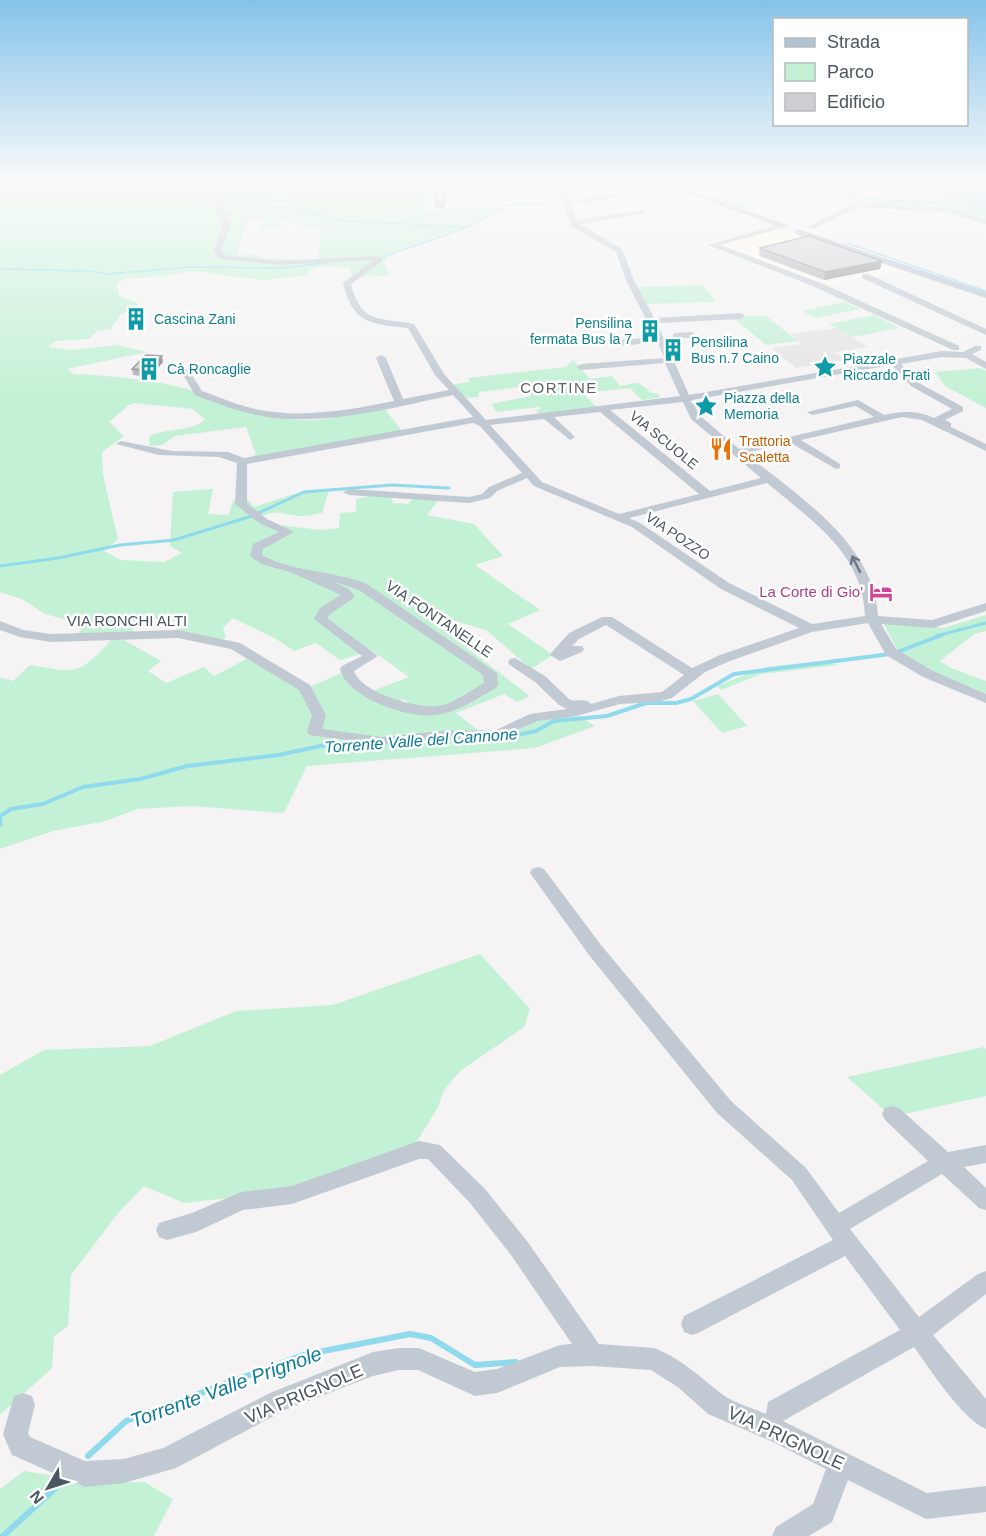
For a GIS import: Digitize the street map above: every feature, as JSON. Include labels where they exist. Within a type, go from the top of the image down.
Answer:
[{"type":"main road","points":[[864,252],[986,295]]},
{"type":"street","name":"VIA POZZO","points":[[218,252],[223,257],[280,263],[375,258],[379,260],[347,283],[348,295],[361,316],[384,325],[411,326],[440,375],[538,484],[636,525],[725,586],[810,628]]},
{"type":"street","points":[[620,252],[648,321],[661,339],[694,417],[827,527],[850,551],[871,597],[872,619],[893,653],[928,674],[986,699]]},
{"type":"street","points":[[730,252],[818,285],[961,351],[986,366]]},
{"type":"street","points":[[867,277],[986,332]]},
{"type":"street","points":[[648,321],[741,316]]},
{"type":"street","points":[[676,336],[692,335]]},
{"type":"street","points":[[620,343],[661,339]]},
{"type":"street","points":[[121,444],[177,454],[227,455],[238,458],[242,462],[474,420],[482,423],[685,398],[961,351]]},
{"type":"street","points":[[381,358],[400,402]]},
{"type":"street","points":[[581,367],[670,360]]},
{"type":"street","points":[[895,363],[915,384],[960,409],[939,418],[938,421],[986,446]]},
{"type":"street","points":[[176,370],[185,371],[198,393],[259,412],[315,416],[338,415],[455,392]]},
{"type":"street","points":[[812,412],[858,403],[882,418]]},
{"type":"street","name":"VIA SCUOLE","points":[[601,408],[708,495]]},
{"type":"street","points":[[738,452],[902,414],[924,417],[986,446]]},
{"type":"street","points":[[546,415],[570,437]]},
{"type":"street","points":[[792,439],[836,466]]},
{"type":"street","name":"VIA FONTANELLE","points":[[242,462],[241,504],[263,521],[288,532],[257,547],[256,556],[262,561],[299,572],[345,592],[349,597],[325,611],[320,619],[371,656],[347,669],[349,677],[376,698],[416,711],[447,709],[491,685],[490,673],[363,587],[344,579],[299,572]]},
{"type":"street","points":[[349,492],[469,500],[486,496],[494,489],[528,474]]},
{"type":"street","points":[[616,518],[770,479]]},
{"type":"street","name":"VIA RONCHI ALTI","points":[[0,625],[21,633],[51,638],[178,634],[236,646],[305,688],[319,715],[314,731],[317,734],[382,741],[440,735],[498,734],[535,717],[576,712],[619,700],[657,698],[668,695],[693,675],[725,658],[810,628],[872,619],[933,624],[986,607]]},
{"type":"street","points":[[577,649],[560,657],[557,655],[574,636],[607,620],[693,675]]},
{"type":"street","points":[[515,662],[572,706],[610,699],[619,700]]},
{"type":"street","points":[[538,873],[595,950],[724,1107],[799,1174],[956,1384],[986,1417]]},
{"type":"street","points":[[892,1114],[986,1201]]},
{"type":"street","points":[[167,1230],[196,1222],[241,1201],[292,1195],[419,1150],[433,1151],[484,1204],[532,1265],[593,1354]]},
{"type":"street","points":[[692,1324],[842,1234],[944,1162],[986,1154]]},
{"type":"street","points":[[777,1411],[917,1333],[986,1281]]},
{"type":"street","name":"VIA PRIGNOLE","points":[[22,1405],[15,1434],[21,1446],[85,1474],[124,1471],[167,1459],[278,1401],[373,1364],[399,1359],[419,1359],[475,1384],[497,1381],[560,1356],[593,1354],[654,1359],[687,1380],[717,1406],[780,1432],[926,1506],[986,1499]]},
{"type":"street","points":[[784,1536],[823,1513],[841,1463]]},
{"type":"shaded area","points":[[735,252],[853,252],[909,271],[825,285]]},
{"type":"shaded area","points":[[837,328],[868,347],[834,352],[845,360],[796,368],[772,348],[801,344],[791,334]]},
{"type":"green space","points":[[0,252],[238,252],[237,256],[257,254],[260,258],[318,260],[319,252],[398,252],[384,257],[387,259],[384,261],[390,275],[354,278],[348,267],[321,266],[310,269],[308,275],[263,280],[191,271],[161,277],[127,278],[117,284],[119,295],[139,304],[120,315],[111,329],[97,331],[89,339],[56,341],[48,347],[71,350],[116,345],[147,352],[67,369],[74,374],[131,378],[173,386],[255,412],[283,418],[319,420],[383,407],[402,431],[250,459],[256,454],[246,427],[175,436],[162,445],[150,446],[149,437],[155,434],[193,426],[205,419],[193,409],[135,403],[129,405],[109,422],[124,436],[102,452],[103,475],[118,539],[104,551],[121,560],[164,562],[182,553],[170,546],[173,492],[213,489],[208,514],[229,515],[233,500],[238,499],[282,531],[253,549],[280,567],[346,595],[318,614],[364,653],[340,660],[316,643],[294,651],[276,639],[233,618],[223,628],[226,637],[219,641],[175,632],[182,622],[140,617],[132,632],[76,636],[85,625],[45,614],[22,599],[0,592]]},
{"type":"green space","points":[[704,285],[716,302],[645,304],[636,287]]},
{"type":"green space","points":[[845,302],[860,309],[816,318],[802,311]]},
{"type":"green space","points":[[874,315],[900,328],[853,337],[829,324]]},
{"type":"green space","points":[[766,316],[798,341],[766,345],[732,317]]},
{"type":"green space","points":[[573,360],[590,379],[612,376],[620,386],[638,383],[661,397],[642,400],[630,388],[583,393],[596,407],[539,414],[536,410],[541,409],[539,407],[497,412],[491,404],[531,396],[530,389],[527,386],[479,392],[478,397],[467,398],[449,385],[470,382],[468,378],[566,367]]},
{"type":"green space","points":[[980,368],[986,371],[986,408],[945,386],[935,372]]},
{"type":"green space","points":[[329,490],[322,513],[309,515],[276,513],[261,516],[243,503],[246,497],[254,507],[297,493]]},
{"type":"green space","points":[[378,494],[391,495],[393,503],[408,504],[413,498],[440,498],[427,515],[474,524],[503,556],[475,565],[540,610],[508,624],[553,655],[531,669],[486,630],[441,617],[431,621],[530,696],[517,702],[504,694],[456,713],[483,732],[382,740],[317,732],[308,688],[341,673],[356,687],[381,701],[447,710],[495,684],[372,591],[262,560],[259,550],[287,534],[278,525],[321,530],[339,528],[340,513],[356,512],[356,499]]},
{"type":"green space","points":[[306,573],[354,585],[485,672],[488,685],[461,697],[449,706],[415,708],[404,699],[397,702],[370,692],[409,677],[373,651],[369,652],[322,616],[350,599]]},
{"type":"green space","points":[[986,615],[986,631],[974,634],[940,661],[951,668],[986,681],[986,694],[938,675],[897,650],[882,620],[943,628]]},
{"type":"green space","points":[[112,639],[124,640],[161,661],[148,671],[166,683],[204,667],[214,676],[250,657],[299,690],[318,715],[311,734],[373,741],[359,743],[413,742],[442,737],[507,735],[530,723],[552,718],[579,716],[595,726],[535,748],[307,766],[284,813],[191,806],[137,809],[106,821],[53,831],[0,849],[0,677],[13,681],[30,665],[58,670],[76,669],[92,660]]},
{"type":"green space","points":[[823,661],[838,665],[761,674],[721,690],[717,686],[766,667]]},
{"type":"green space","points":[[718,694],[747,726],[722,733],[693,701]]},
{"type":"green space","points":[[480,954],[530,1009],[524,1027],[460,1071],[444,1090],[438,1107],[416,1143],[297,1190],[184,1203],[144,1186],[119,1212],[71,1275],[68,1326],[54,1336],[52,1368],[0,1415],[0,1075],[44,1050],[150,1046],[236,1011],[333,1005]]},
{"type":"green space","points":[[984,1047],[986,1050],[986,1096],[904,1114],[889,1114],[847,1077]]},
{"type":"green space","points":[[24,1471],[97,1483],[144,1482],[173,1499],[154,1536],[0,1536],[0,1489]]},
{"type":"building","points":[[770,252],[855,252],[882,261],[825,272]]},
{"type":"building","points":[[146,355],[162,356],[149,370],[132,369]]},
{"type":"waterway","points":[[381,258],[399,252]]},
{"type":"waterway","points":[[872,252],[986,291]]},
{"type":"waterway","points":[[0,269],[90,271],[106,274],[191,267],[282,268],[331,262]]},
{"type":"waterway","points":[[0,566],[58,558],[120,545],[174,540],[252,516],[304,492],[392,485],[449,488]]},
{"type":"waterway","name":"Torrente Valle del Cannone","points":[[936,636],[986,623]]},
{"type":"waterway","name":"Torrente Valle del Cannone","points":[[897,652],[942,635]]},
{"type":"waterway","name":"Torrente Valle del Cannone","points":[[474,738],[507,737],[536,731],[554,721],[607,716],[646,703],[676,703],[691,699],[734,674],[890,654]]},
{"type":"waterway","name":"Torrente Valle del Cannone","points":[[0,825],[0,816],[11,809],[43,804],[83,787],[140,779],[187,766],[279,755],[325,745],[371,743]]},
{"type":"waterway","name":"Torrente Valle Prignole","points":[[88,1456],[126,1421],[303,1355],[410,1334],[431,1338],[475,1365],[516,1362]]},
{"type":"waterway","name":"Torrente Valle Prignole","points":[[3,1536],[62,1482]]},
{"type":"place","name":"Cascina Zani","points":[[136,319]]},
{"type":"place","name":"Pensilina fermata Bus la 7","points":[[650,331]]},
{"type":"place","name":"Pensilina Bus n.7 Caino","points":[[673,350]]},
{"type":"place","name":"Piazzale Riccardo Frati","points":[[825,367]]},
{"type":"place","name":"Cà Roncaglie","points":[[149,369]]},
{"type":"place","name":"Piazza della Memoria","points":[[706,406]]},
{"type":"place","name":"Trattoria Scaletta","points":[[721,449]]},
{"type":"place","name":"La Corte di Gio'","points":[[881,592]]},
{"type":"district","name":"CORTINE","points":[[559,388]]}]
